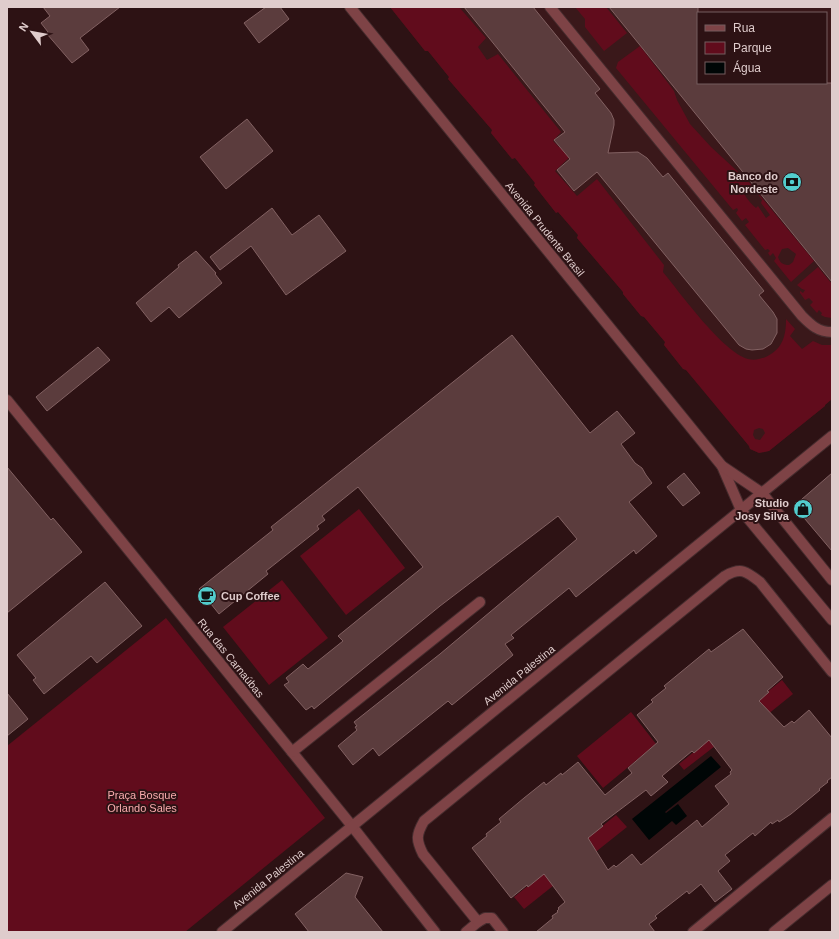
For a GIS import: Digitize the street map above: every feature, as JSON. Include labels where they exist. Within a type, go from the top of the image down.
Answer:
[{"type":"street","name":"Avenida Prudente Brasil","points":[[350,7],[722,466],[741,510],[832,620]]},
{"type":"street","points":[[550,7],[802,316],[818,330],[832,332]]},
{"type":"street","name":"Rua das Carnaúbas","points":[[7,400],[352,826],[435,932]]},
{"type":"street","name":"Avenida Palestina","points":[[222,932],[832,436]]},
{"type":"street","name":"Avenida Prudente Brasil","points":[[722,466],[762,493],[832,580]]},
{"type":"street","points":[[478,922],[423,854],[418,844],[418,832],[424,821],[725,576],[737,570],[746,571],[760,582],[832,672]]},
{"type":"street","points":[[292,752],[480,602]]},
{"type":"street","points":[[693,932],[832,818]]},
{"type":"street","points":[[774,932],[832,885]]},
{"type":"street","points":[[466,932],[485,918],[492,918],[503,932]]},
{"type":"shaded area","points":[[390,7],[832,7],[832,399],[769,451],[759,453],[750,449],[707,394],[686,370],[683,369],[664,345],[665,342],[644,317],[641,316],[623,292],[577,238],[578,235],[558,212],[556,213],[515,158],[512,159],[491,133],[492,130],[448,79],[449,77],[428,51],[425,51]]},
{"type":"green space","points":[[390,7],[459,7],[486,38],[478,47],[487,60],[498,54],[561,132],[553,141],[559,147],[567,141],[576,151],[555,171],[577,196],[597,179],[664,265],[663,272],[680,294],[715,334],[738,354],[754,360],[771,354],[779,347],[783,339],[786,319],[795,329],[790,336],[802,349],[813,341],[822,345],[832,345],[832,399],[769,451],[759,453],[750,449],[686,370],[683,369],[664,345],[665,342],[644,317],[641,316],[623,292],[577,238],[578,235],[558,212],[556,213],[515,158],[512,159],[491,133],[492,130],[448,79],[449,77],[428,51],[425,51]],"holes":[[[759,428],[763,429],[765,433],[760,440],[755,439],[753,435],[754,430]]]},
{"type":"green space","points":[[575,7],[606,7],[627,33],[604,51],[585,27],[585,19]]},
{"type":"green space","points":[[640,46],[674,91],[677,100],[690,124],[711,147],[748,181],[814,261],[791,282],[774,261],[776,258],[773,253],[770,256],[768,253],[770,251],[768,249],[765,250],[745,225],[749,222],[746,218],[742,221],[736,213],[738,210],[737,208],[733,210],[616,68],[618,62]],"holes":[[[747,189],[752,189],[758,194],[762,200],[761,203],[770,215],[766,218],[758,206],[756,208],[751,203],[744,194]],[[788,248],[796,254],[793,262],[789,265],[785,265],[778,257],[782,249]]]},
{"type":"green space","points":[[818,267],[832,284],[832,318],[821,315],[822,313],[819,310],[817,313],[810,305],[813,302],[809,298],[805,300],[800,293],[800,291],[803,293],[805,290],[797,285]]},
{"type":"green space","points":[[359,509],[405,568],[346,615],[300,556]]},
{"type":"green space","points":[[282,580],[328,638],[269,685],[223,627]]},
{"type":"green space","name":"Praça Bosque Orlando Sales","points":[[166,618],[325,818],[185,932],[7,932],[7,746]]},
{"type":"green space","points":[[782,680],[793,694],[720,753],[715,746],[684,770],[679,764]]},
{"type":"green space","points":[[631,712],[656,744],[603,788],[577,756]]},
{"type":"green space","points":[[616,815],[627,827],[524,909],[514,897]]},
{"type":"water","points":[[711,756],[721,767],[665,812],[666,813],[678,804],[687,816],[676,825],[672,821],[649,840],[632,819]]},
{"type":"building","points":[[43,7],[120,7],[80,38],[89,50],[72,63],[47,34],[48,32],[41,23],[50,16]]},
{"type":"building","points":[[266,7],[280,7],[289,19],[259,43],[244,23]]},
{"type":"building","points":[[464,7],[533,7],[600,89],[595,93],[611,113],[614,120],[608,153],[638,152],[647,158],[663,177],[668,173],[764,291],[759,295],[777,319],[777,333],[771,344],[763,349],[752,350],[746,349],[739,345],[597,172],[574,191],[557,170],[570,159],[554,140],[565,132]]},
{"type":"building","name":"Banco do Nordeste","points":[[609,7],[698,7],[697,84],[832,83],[832,282]]},
{"type":"building","points":[[247,119],[273,151],[226,189],[200,157]]},
{"type":"building","points":[[272,208],[292,235],[319,215],[346,251],[286,295],[251,246],[220,270],[210,257]]},
{"type":"building","points":[[196,251],[216,273],[215,274],[222,283],[179,318],[169,307],[151,322],[136,303],[179,267],[178,265]]},
{"type":"building","points":[[512,335],[590,433],[617,411],[635,433],[621,444],[635,463],[642,468],[652,483],[629,502],[657,536],[636,554],[634,550],[576,597],[569,588],[511,635],[514,638],[505,644],[513,655],[452,705],[448,701],[379,756],[373,748],[353,765],[338,746],[357,730],[355,727],[357,726],[354,722],[440,654],[577,539],[558,516],[440,606],[314,709],[312,706],[306,710],[284,685],[289,682],[286,678],[303,664],[308,669],[343,641],[338,636],[423,567],[358,487],[322,516],[325,520],[317,526],[319,529],[266,571],[268,574],[219,614],[199,589],[273,530],[271,527]]},
{"type":"building","points":[[98,347],[110,360],[47,411],[36,397]]},
{"type":"building","points":[[7,467],[51,520],[53,518],[82,552],[7,613]]},
{"type":"building","points":[[684,473],[700,493],[683,506],[667,487]]},
{"type":"building","points":[[832,473],[832,551],[794,506]]},
{"type":"building","points":[[105,582],[142,626],[97,663],[91,656],[44,694],[33,680],[36,678],[17,655]]},
{"type":"building","points":[[743,629],[783,677],[767,691],[769,692],[759,701],[784,727],[792,721],[794,723],[809,710],[832,738],[832,777],[819,789],[820,790],[791,814],[779,822],[778,820],[772,824],[771,822],[755,836],[753,833],[725,855],[730,861],[718,871],[732,889],[715,902],[701,884],[689,894],[687,891],[655,916],[657,918],[649,924],[655,932],[536,932],[553,918],[552,916],[558,912],[558,908],[565,902],[544,874],[511,898],[472,848],[501,822],[499,819],[524,798],[544,782],[546,785],[561,773],[562,775],[578,762],[605,795],[632,773],[628,768],[658,742],[637,715],[653,702],[651,700],[666,688],[664,686],[709,649],[711,652]],"holes":[[[709,740],[732,770],[730,772],[731,774],[715,786],[729,804],[702,827],[697,820],[641,865],[632,854],[616,867],[614,865],[608,870],[588,838],[603,826],[601,824],[646,790],[651,796],[668,782],[662,776],[692,751],[694,753]]]},
{"type":"building","points":[[7,693],[28,719],[7,736]]},
{"type":"building","points":[[346,873],[363,877],[355,897],[383,932],[309,932],[295,914]]},
{"type":"place","name":"Banco do Nordeste","points":[[792,182]]},
{"type":"place","name":"Studio Josy Silva","points":[[803,509]]},
{"type":"place","name":"Cup Coffee","points":[[207,596]]}]
